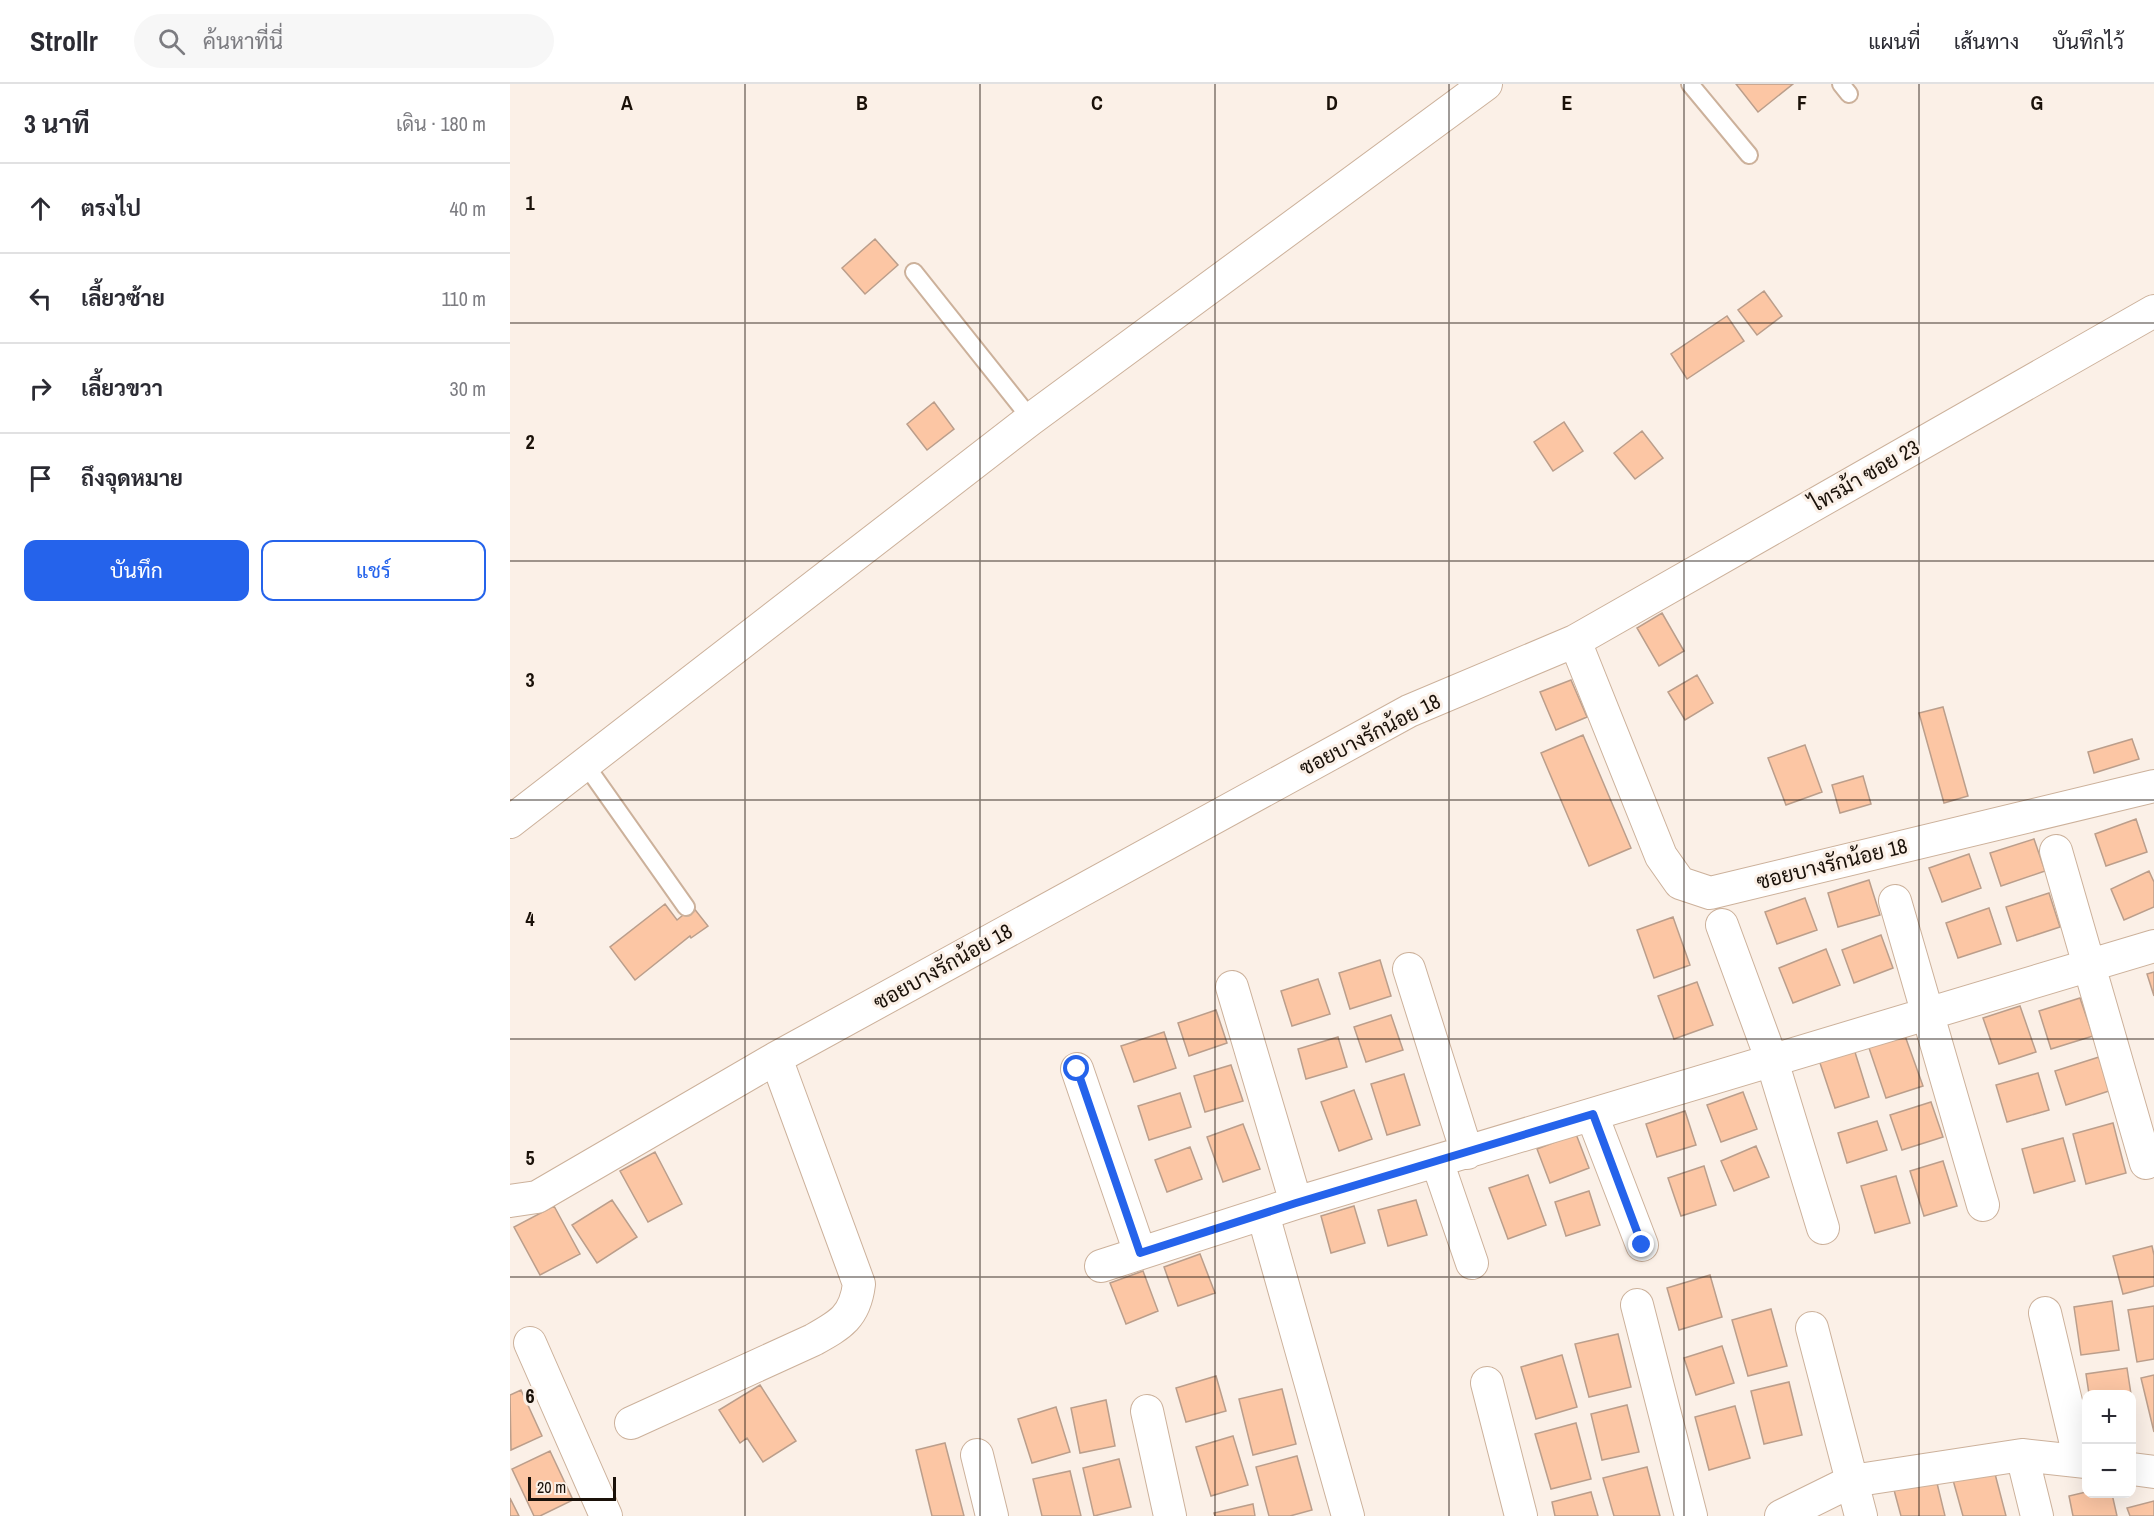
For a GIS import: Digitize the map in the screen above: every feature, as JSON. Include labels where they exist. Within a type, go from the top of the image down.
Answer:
[{"type":"street","points":[[510,822],[1031,419],[1486,84]]},
{"type":"street","name":"ไทรม้า ซอย 23","points":[[1575,641],[2154,311]]},
{"type":"street","name":"ซอยบางรักน้อย 18","points":[[510,1201],[537,1197],[776,1058],[1409,711],[1575,641],[1661,856],[1680,883],[1710,893],[2154,786]]},
{"type":"street","points":[[2056,851],[2087,966],[2146,1163]]},
{"type":"street","points":[[1895,901],[1983,1205]]},
{"type":"street","points":[[1722,925],[1772,1060],[1823,1228]]},
{"type":"street","points":[[1101,1266],[1296,1203],[2154,946]]},
{"type":"street","points":[[1409,969],[1467,1153]]},
{"type":"street","points":[[1232,987],[1296,1203]]},
{"type":"street","points":[[631,1424],[837,1327],[849,1316],[857,1299],[858,1284],[776,1058]]},
{"type":"street","points":[[1077,1069],[1140,1253]]},
{"type":"street","points":[[1593,1114],[1642,1245]]},
{"type":"street","points":[[1437,1161],[1472,1263]]},
{"type":"street","points":[[1263,1214],[1348,1516]]},
{"type":"street","points":[[1637,1305],[1691,1516]]},
{"type":"street","points":[[2045,1313],[2082,1458]]},
{"type":"street","points":[[1812,1328],[1861,1516]]},
{"type":"street","points":[[530,1343],[606,1516]]},
{"type":"street","points":[[1487,1383],[1521,1516]]},
{"type":"street","points":[[1147,1411],[1170,1516]]},
{"type":"street","points":[[977,1455],[992,1516]]},
{"type":"street","points":[[2022,1455],[2037,1516]]},
{"type":"street","points":[[1781,1516],[1852,1481],[2022,1455],[2082,1462]]},
{"type":"street","points":[[2136,1469],[2154,1472]]},
{"type":"lane","points":[[1690,84],[1749,155]]},
{"type":"lane","points":[[914,272],[1031,419]]},
{"type":"lane","points":[[585,764],[686,907]]},
{"type":"building","points":[[1736,84],[1793,84],[1758,112]]},
{"type":"building","points":[[875,239],[898,265],[865,294],[842,268]]},
{"type":"building","points":[[1764,291],[1782,316],[1757,335],[1738,310]]},
{"type":"building","points":[[1727,316],[1744,341],[1687,379],[1671,354]]},
{"type":"building","points":[[934,402],[954,429],[927,450],[907,424]]},
{"type":"building","points":[[1564,422],[1583,451],[1553,471],[1534,442]]},
{"type":"building","points":[[1642,431],[1663,458],[1635,479],[1614,453]]},
{"type":"building","points":[[1662,613],[1684,651],[1659,666],[1637,628]]},
{"type":"building","points":[[1697,675],[1713,703],[1685,720],[1668,692]]},
{"type":"building","points":[[1571,680],[1587,717],[1556,730],[1540,692]]},
{"type":"building","points":[[1943,707],[1968,796],[1944,803],[1919,713]]},
{"type":"building","points":[[1583,735],[1631,848],[1589,866],[1541,753]]},
{"type":"building","points":[[2132,739],[2139,759],[2094,773],[2088,752]]},
{"type":"building","points":[[1805,745],[1822,792],[1786,805],[1768,758]]},
{"type":"building","points":[[1863,776],[1871,804],[1840,813],[1832,785]]},
{"type":"building","points":[[2136,819],[2147,852],[2106,866],[2095,834]]},
{"type":"building","points":[[2034,839],[2045,871],[2001,886],[1990,853]]},
{"type":"building","points":[[1969,854],[1981,888],[1942,902],[1929,868]]},
{"type":"building","points":[[2149,871],[2154,882],[2154,907],[2124,920],[2111,889]]},
{"type":"building","points":[[1869,880],[1880,915],[1838,927],[1828,893]]},
{"type":"building","points":[[2049,893],[2060,927],[2017,941],[2006,907]]},
{"type":"building","points":[[1805,898],[1817,930],[1777,944],[1765,912]]},
{"type":"building","points":[[665,904],[677,920],[693,907],[708,926],[691,938],[690,936],[635,980],[610,947]]},
{"type":"building","points":[[1989,908],[2001,944],[1958,958],[1946,923]]},
{"type":"building","points":[[1673,917],[1690,965],[1654,978],[1637,930]]},
{"type":"building","points":[[1881,935],[1893,968],[1854,983],[1842,950]]},
{"type":"building","points":[[1826,949],[1840,985],[1793,1003],[1779,968]]},
{"type":"building","points":[[1380,960],[1391,996],[1350,1009],[1339,973]]},
{"type":"building","points":[[2154,972],[2154,996],[2147,974]]},
{"type":"building","points":[[1318,979],[1330,1014],[1292,1026],[1281,991]]},
{"type":"building","points":[[1697,982],[1713,1025],[1674,1039],[1658,996]]},
{"type":"building","points":[[2080,998],[2093,1036],[2051,1049],[2039,1011]]},
{"type":"building","points":[[2020,1006],[2036,1052],[1999,1064],[1983,1018]]},
{"type":"building","points":[[1216,1010],[1227,1043],[1189,1056],[1178,1023]]},
{"type":"building","points":[[1391,1015],[1403,1050],[1366,1062],[1354,1027]]},
{"type":"building","points":[[1164,1032],[1176,1068],[1134,1082],[1121,1046]]},
{"type":"building","points":[[1904,1033],[1923,1086],[1886,1098],[1868,1045]]},
{"type":"building","points":[[1338,1037],[1347,1067],[1306,1079],[1298,1049]]},
{"type":"building","points":[[1854,1049],[1869,1097],[1835,1108],[1819,1060]]},
{"type":"building","points":[[2099,1057],[2109,1091],[2066,1105],[2055,1071]]},
{"type":"building","points":[[1231,1065],[1243,1101],[1205,1112],[1194,1076]]},
{"type":"building","points":[[2038,1073],[2049,1110],[2007,1122],[1996,1085]]},
{"type":"building","points":[[1404,1074],[1420,1125],[1387,1135],[1371,1084]]},
{"type":"building","points":[[1354,1090],[1372,1139],[1339,1151],[1321,1102]]},
{"type":"building","points":[[1743,1092],[1757,1129],[1721,1142],[1707,1105]]},
{"type":"building","points":[[1180,1093],[1191,1127],[1149,1140],[1138,1106]]},
{"type":"building","points":[[1931,1102],[1943,1137],[1902,1150],[1890,1115]]},
{"type":"building","points":[[1685,1111],[1696,1145],[1657,1157],[1646,1124]]},
{"type":"building","points":[[1877,1121],[1887,1150],[1847,1163],[1838,1133]]},
{"type":"building","points":[[2113,1123],[2126,1173],[2086,1184],[2073,1134]]},
{"type":"building","points":[[1243,1124],[1260,1169],[1223,1182],[1207,1137]]},
{"type":"building","points":[[1576,1134],[1589,1168],[1550,1183],[1537,1149]]},
{"type":"building","points":[[2063,1138],[2075,1181],[2034,1193],[2022,1149]]},
{"type":"building","points":[[1756,1146],[1769,1177],[1734,1191],[1721,1161]]},
{"type":"building","points":[[1190,1147],[1202,1179],[1167,1192],[1155,1160]]},
{"type":"building","points":[[655,1152],[682,1204],[648,1222],[620,1171]]},
{"type":"building","points":[[1943,1161],[1957,1206],[1924,1216],[1910,1171]]},
{"type":"building","points":[[1704,1166],[1716,1205],[1681,1216],[1668,1178]]},
{"type":"building","points":[[1528,1175],[1546,1225],[1508,1239],[1489,1188]]},
{"type":"building","points":[[1896,1176],[1910,1223],[1875,1233],[1861,1186]]},
{"type":"building","points":[[1589,1191],[1600,1225],[1566,1236],[1555,1202]]},
{"type":"building","points":[[612,1200],[637,1237],[597,1263],[572,1225]]},
{"type":"building","points":[[1416,1200],[1427,1235],[1388,1246],[1378,1210]]},
{"type":"building","points":[[554,1206],[580,1254],[540,1275],[514,1227]]},
{"type":"building","points":[[1354,1206],[1365,1243],[1331,1253],[1321,1216]]},
{"type":"building","points":[[2152,1246],[2154,1286],[2123,1294],[2113,1256]]},
{"type":"building","points":[[1200,1254],[1215,1293],[1178,1306],[1164,1267]]},
{"type":"building","points":[[1143,1271],[1158,1311],[1126,1324],[1110,1283]]},
{"type":"building","points":[[1710,1275],[1722,1317],[1679,1330],[1667,1288]]},
{"type":"building","points":[[2112,1301],[2119,1350],[2081,1355],[2074,1307]]},
{"type":"building","points":[[2154,1306],[2154,1359],[2137,1362],[2128,1310]]},
{"type":"building","points":[[1771,1309],[1787,1366],[1748,1376],[1732,1320]]},
{"type":"building","points":[[1618,1334],[1631,1387],[1589,1397],[1575,1344]]},
{"type":"building","points":[[1722,1346],[1734,1383],[1696,1395],[1684,1358]]},
{"type":"building","points":[[1562,1355],[1577,1407],[1536,1419],[1521,1367]]},
{"type":"building","points":[[2127,1368],[2130,1390],[2088,1390],[2086,1374]]},
{"type":"building","points":[[2154,1375],[2154,1432],[2141,1378]]},
{"type":"building","points":[[1216,1376],[1226,1411],[1186,1422],[1176,1388]]},
{"type":"building","points":[[1789,1382],[1802,1435],[1764,1444],[1751,1391]]},
{"type":"building","points":[[760,1385],[796,1441],[763,1462],[747,1438],[740,1443],[719,1410]]},
{"type":"building","points":[[1282,1389],[1296,1444],[1253,1455],[1239,1399]]},
{"type":"building","points":[[521,1390],[542,1436],[511,1450],[510,1395]]},
{"type":"building","points":[[1106,1400],[1115,1446],[1080,1453],[1071,1408]]},
{"type":"building","points":[[1627,1405],[1639,1452],[1602,1460],[1591,1414]]},
{"type":"building","points":[[1735,1406],[1750,1458],[1709,1470],[1695,1417]]},
{"type":"building","points":[[1056,1407],[1070,1452],[1032,1463],[1018,1419]]},
{"type":"building","points":[[1576,1423],[1591,1479],[1551,1489],[1535,1434]]},
{"type":"building","points":[[1233,1436],[1248,1485],[1211,1496],[1196,1447]]},
{"type":"building","points":[[945,1443],[964,1516],[932,1516],[916,1450]]},
{"type":"building","points":[[550,1451],[573,1500],[540,1516],[534,1516],[512,1469]]},
{"type":"building","points":[[1297,1456],[1312,1510],[1290,1516],[1269,1516],[1256,1467]]},
{"type":"building","points":[[1119,1459],[1131,1507],[1094,1516],[1083,1468]]},
{"type":"building","points":[[1647,1467],[1660,1516],[1614,1516],[1603,1478]]},
{"type":"building","points":[[1994,1470],[2006,1516],[1963,1516],[1953,1480]]},
{"type":"building","points":[[1070,1471],[1081,1516],[1042,1516],[1033,1479]]},
{"type":"building","points":[[1936,1479],[1945,1516],[1901,1516],[1894,1490]]},
{"type":"building","points":[[1591,1492],[1598,1516],[1555,1516],[1552,1502]]},
{"type":"building","points":[[2082,1493],[2082,1498],[2113,1498],[2117,1516],[2073,1516],[2069,1496]]},
{"type":"building","points":[[510,1498],[519,1516],[510,1516]]},
{"type":"building","points":[[2154,1501],[2154,1516],[2130,1516],[2127,1508]]},
{"type":"building","points":[[1253,1504],[1255,1516],[1215,1516],[1214,1513]]},
{"type":"route","points":[[1077,1069],[1140,1253],[1296,1203],[1593,1114],[1642,1245]]}]
